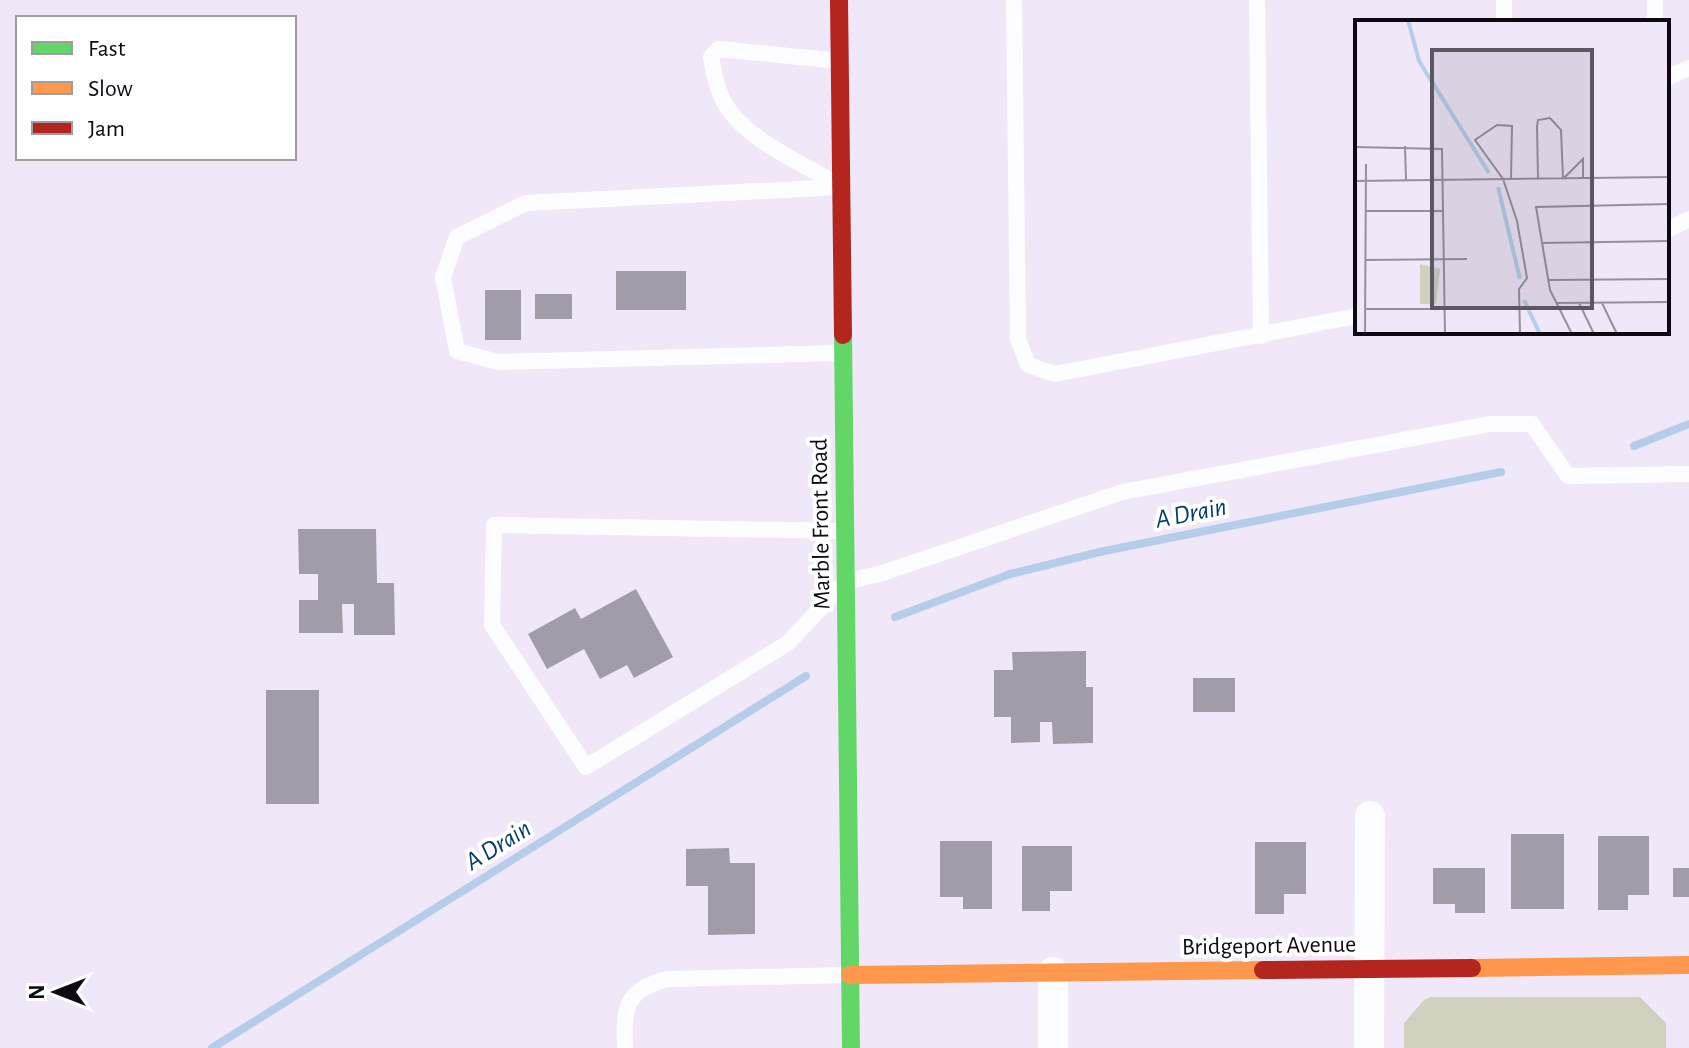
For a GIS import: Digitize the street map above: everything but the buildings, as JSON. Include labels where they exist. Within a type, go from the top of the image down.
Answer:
[{"type":"street","name":"Marble Front Road","points":[[839,0],[851,1048]]},
{"type":"street","points":[[1369,1048],[1370,816]]},
{"type":"street","name":"Bridgeport Avenue","points":[[850,975],[1689,965]]},
{"type":"street","points":[[1053,972],[1053,1048]]},
{"type":"lane","points":[[1014,0],[1018,339],[1028,365],[1055,374],[1355,316]]},
{"type":"lane","points":[[1257,0],[1261,336]]},
{"type":"lane","points":[[840,61],[718,49],[711,57],[715,79],[729,110],[760,139],[841,187]]},
{"type":"lane","points":[[1669,77],[1689,68]]},
{"type":"lane","points":[[841,187],[526,203],[457,237],[443,277],[457,351],[498,362],[843,353]]},
{"type":"lane","points":[[1669,229],[1689,219]]},
{"type":"lane","points":[[845,531],[494,525],[492,625],[586,767],[788,643],[845,582],[883,573],[1122,492],[1490,424],[1532,424],[1568,476],[1689,474]]},
{"type":"lane","points":[[625,1048],[624,1014],[631,997],[645,985],[667,979],[850,975]]},
{"type":"green space","points":[[1431,997],[1640,997],[1666,1023],[1666,1048],[1404,1048],[1404,1023],[1424,1000]]},
{"type":"waterway","name":"A Drain","points":[[1634,446],[1689,424]]},
{"type":"waterway","name":"A Drain","points":[[895,617],[1010,574],[1104,551],[1501,472]]},
{"type":"waterway","name":"A Drain","points":[[212,1048],[806,676]]},
{"type":"traffic: fast","points":[[843,335],[851,1048]]},
{"type":"traffic: slow","points":[[1472,968],[1689,965]]},
{"type":"traffic: slow","points":[[850,975],[1263,970]]},
{"type":"traffic: jam","points":[[839,0],[843,335]]},
{"type":"traffic: jam","points":[[1263,970],[1472,968]]}]
